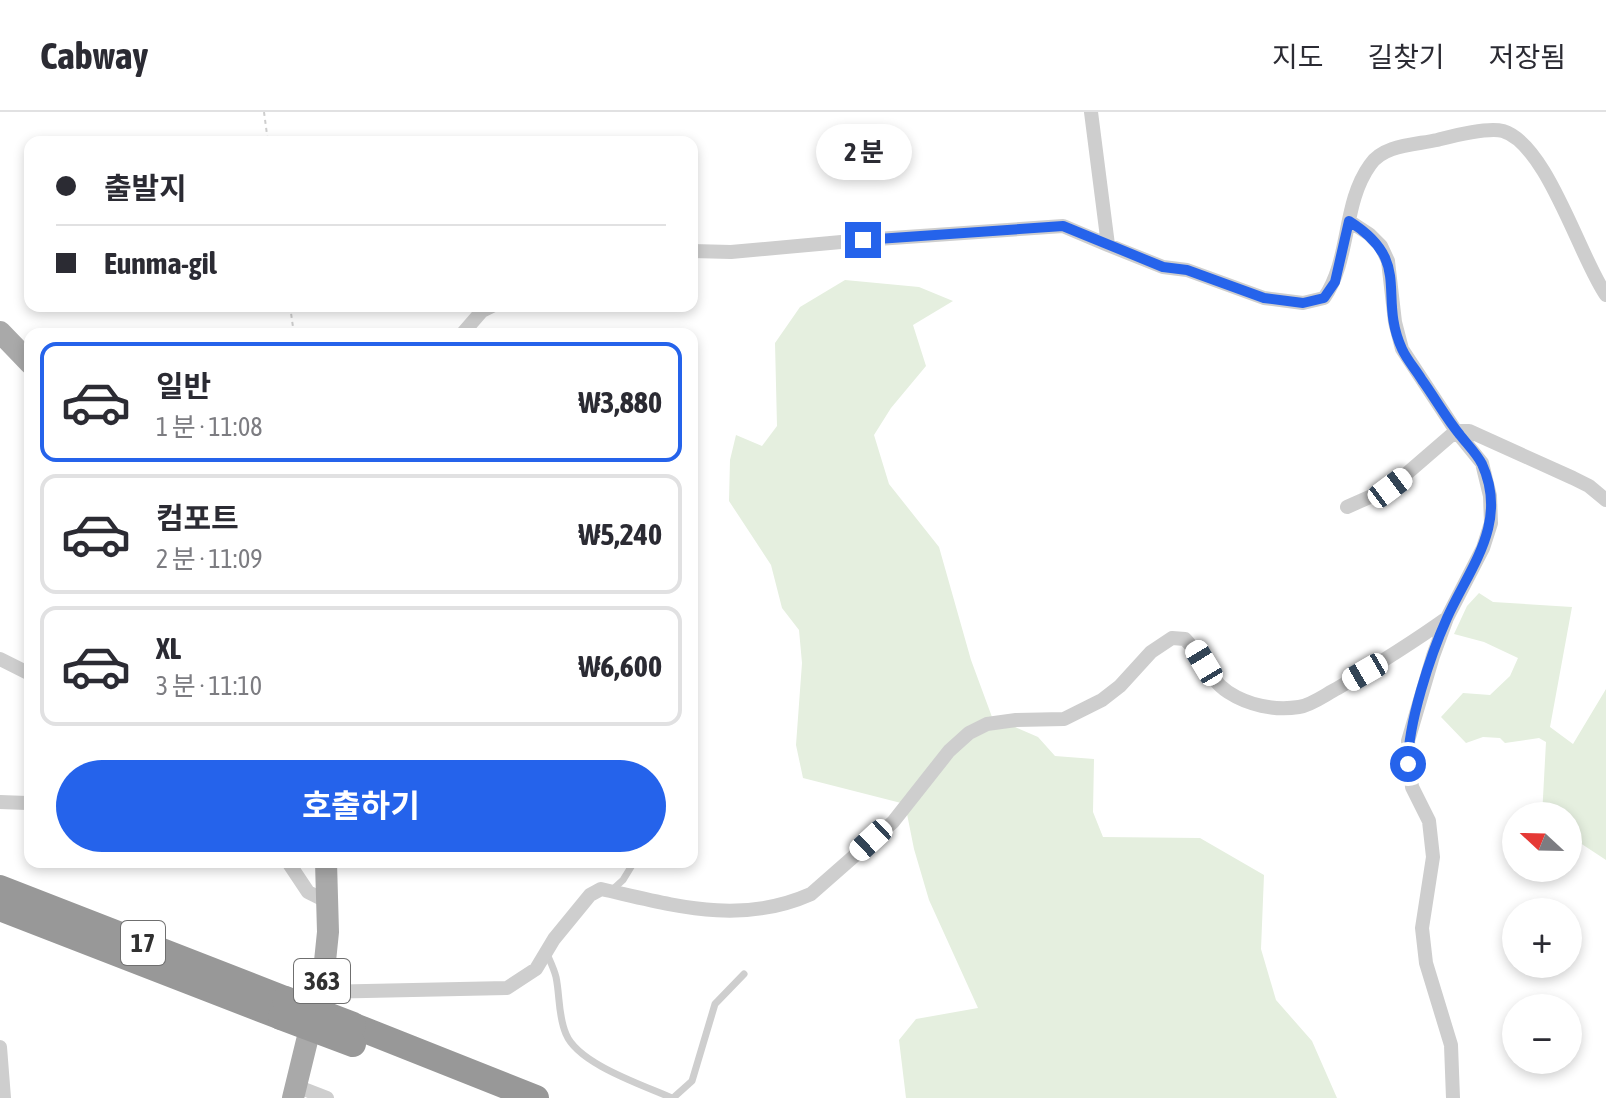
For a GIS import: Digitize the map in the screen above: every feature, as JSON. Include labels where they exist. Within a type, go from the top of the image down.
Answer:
[{"type":"highway","name":"17","points":[[0,888],[283,1008],[536,1098]]},
{"type":"highway","name":"17","points":[[0,908],[283,1008]]},
{"type":"highway","name":"17","points":[[355,1036],[493,1098]]},
{"type":"main road","points":[[0,332],[24,357]]},
{"type":"main road","name":"363","points":[[294,1092],[319,992],[327,945],[326,868]]},
{"type":"street","points":[[1091,112],[1108,245]]},
{"type":"street","points":[[698,251],[731,252],[1063,226],[1163,267],[1187,270],[1264,298],[1303,303],[1324,298],[1335,282],[1356,192],[1369,166],[1381,153],[1464,134],[1501,130],[1516,138],[1541,166],[1606,295]]},
{"type":"street","points":[[1349,221],[1381,246],[1388,261],[1395,322],[1402,349],[1456,431],[1482,463],[1490,496],[1491,523],[1483,548],[1447,618],[1408,741],[1412,787],[1429,821],[1433,857],[1422,928],[1426,963],[1451,1045],[1453,1098]]},
{"type":"street","points":[[467,328],[481,312]]},
{"type":"street","points":[[1347,507],[1390,488],[1456,431],[1469,431],[1573,478],[1606,500]]},
{"type":"street","points":[[319,992],[507,988],[536,969],[590,895],[601,889],[693,910],[772,907],[795,901],[811,894],[893,822],[949,751],[969,733],[987,724],[1064,719],[1111,693],[1151,652],[1172,638],[1185,639],[1225,690],[1246,702],[1268,708],[1287,708],[1302,706],[1342,685],[1447,618]]},
{"type":"street","points":[[0,659],[24,671]]},
{"type":"street","points":[[0,802],[24,803]]},
{"type":"street","points":[[292,868],[308,892],[328,902]]},
{"type":"street","points":[[0,1047],[4,1098]]},
{"type":"street","points":[[294,1092],[327,1098]]},
{"type":"lane","points":[[610,892],[630,868]]},
{"type":"lane","points":[[547,951],[556,977],[566,1036],[582,1054],[672,1098],[692,1081],[715,1004],[744,974]]},
{"type":"path","points":[[264,112],[267,136]]},
{"type":"green space","points":[[845,280],[919,287],[953,301],[913,325],[926,366],[891,408],[874,435],[889,484],[939,547],[971,660],[992,717],[1038,737],[1055,756],[1094,759],[1093,812],[1103,837],[1200,838],[1264,875],[1261,949],[1276,1000],[1312,1041],[1337,1098],[906,1098],[899,1040],[916,1019],[978,1008],[929,900],[905,804],[803,778],[796,745],[802,663],[799,630],[782,608],[771,565],[729,501],[730,460],[736,435],[762,446],[777,426],[775,343],[800,307]]},
{"type":"green space","points":[[1479,593],[1493,602],[1572,607],[1550,727],[1573,744],[1606,689],[1606,860],[1582,844],[1582,802],[1543,802],[1546,742],[1539,738],[1505,743],[1500,738],[1483,737],[1466,743],[1441,717],[1463,693],[1490,695],[1510,676],[1518,658],[1484,642],[1454,634],[1467,606]]},
{"type":"route","points":[[863,240],[1063,226],[1163,267],[1187,270],[1264,298],[1303,303],[1324,298],[1335,282],[1349,221],[1369,234],[1381,246],[1388,261],[1395,322],[1402,349],[1456,431],[1482,463],[1490,496],[1491,523],[1483,548],[1447,618],[1433,656],[1408,741],[1408,764]]}]
